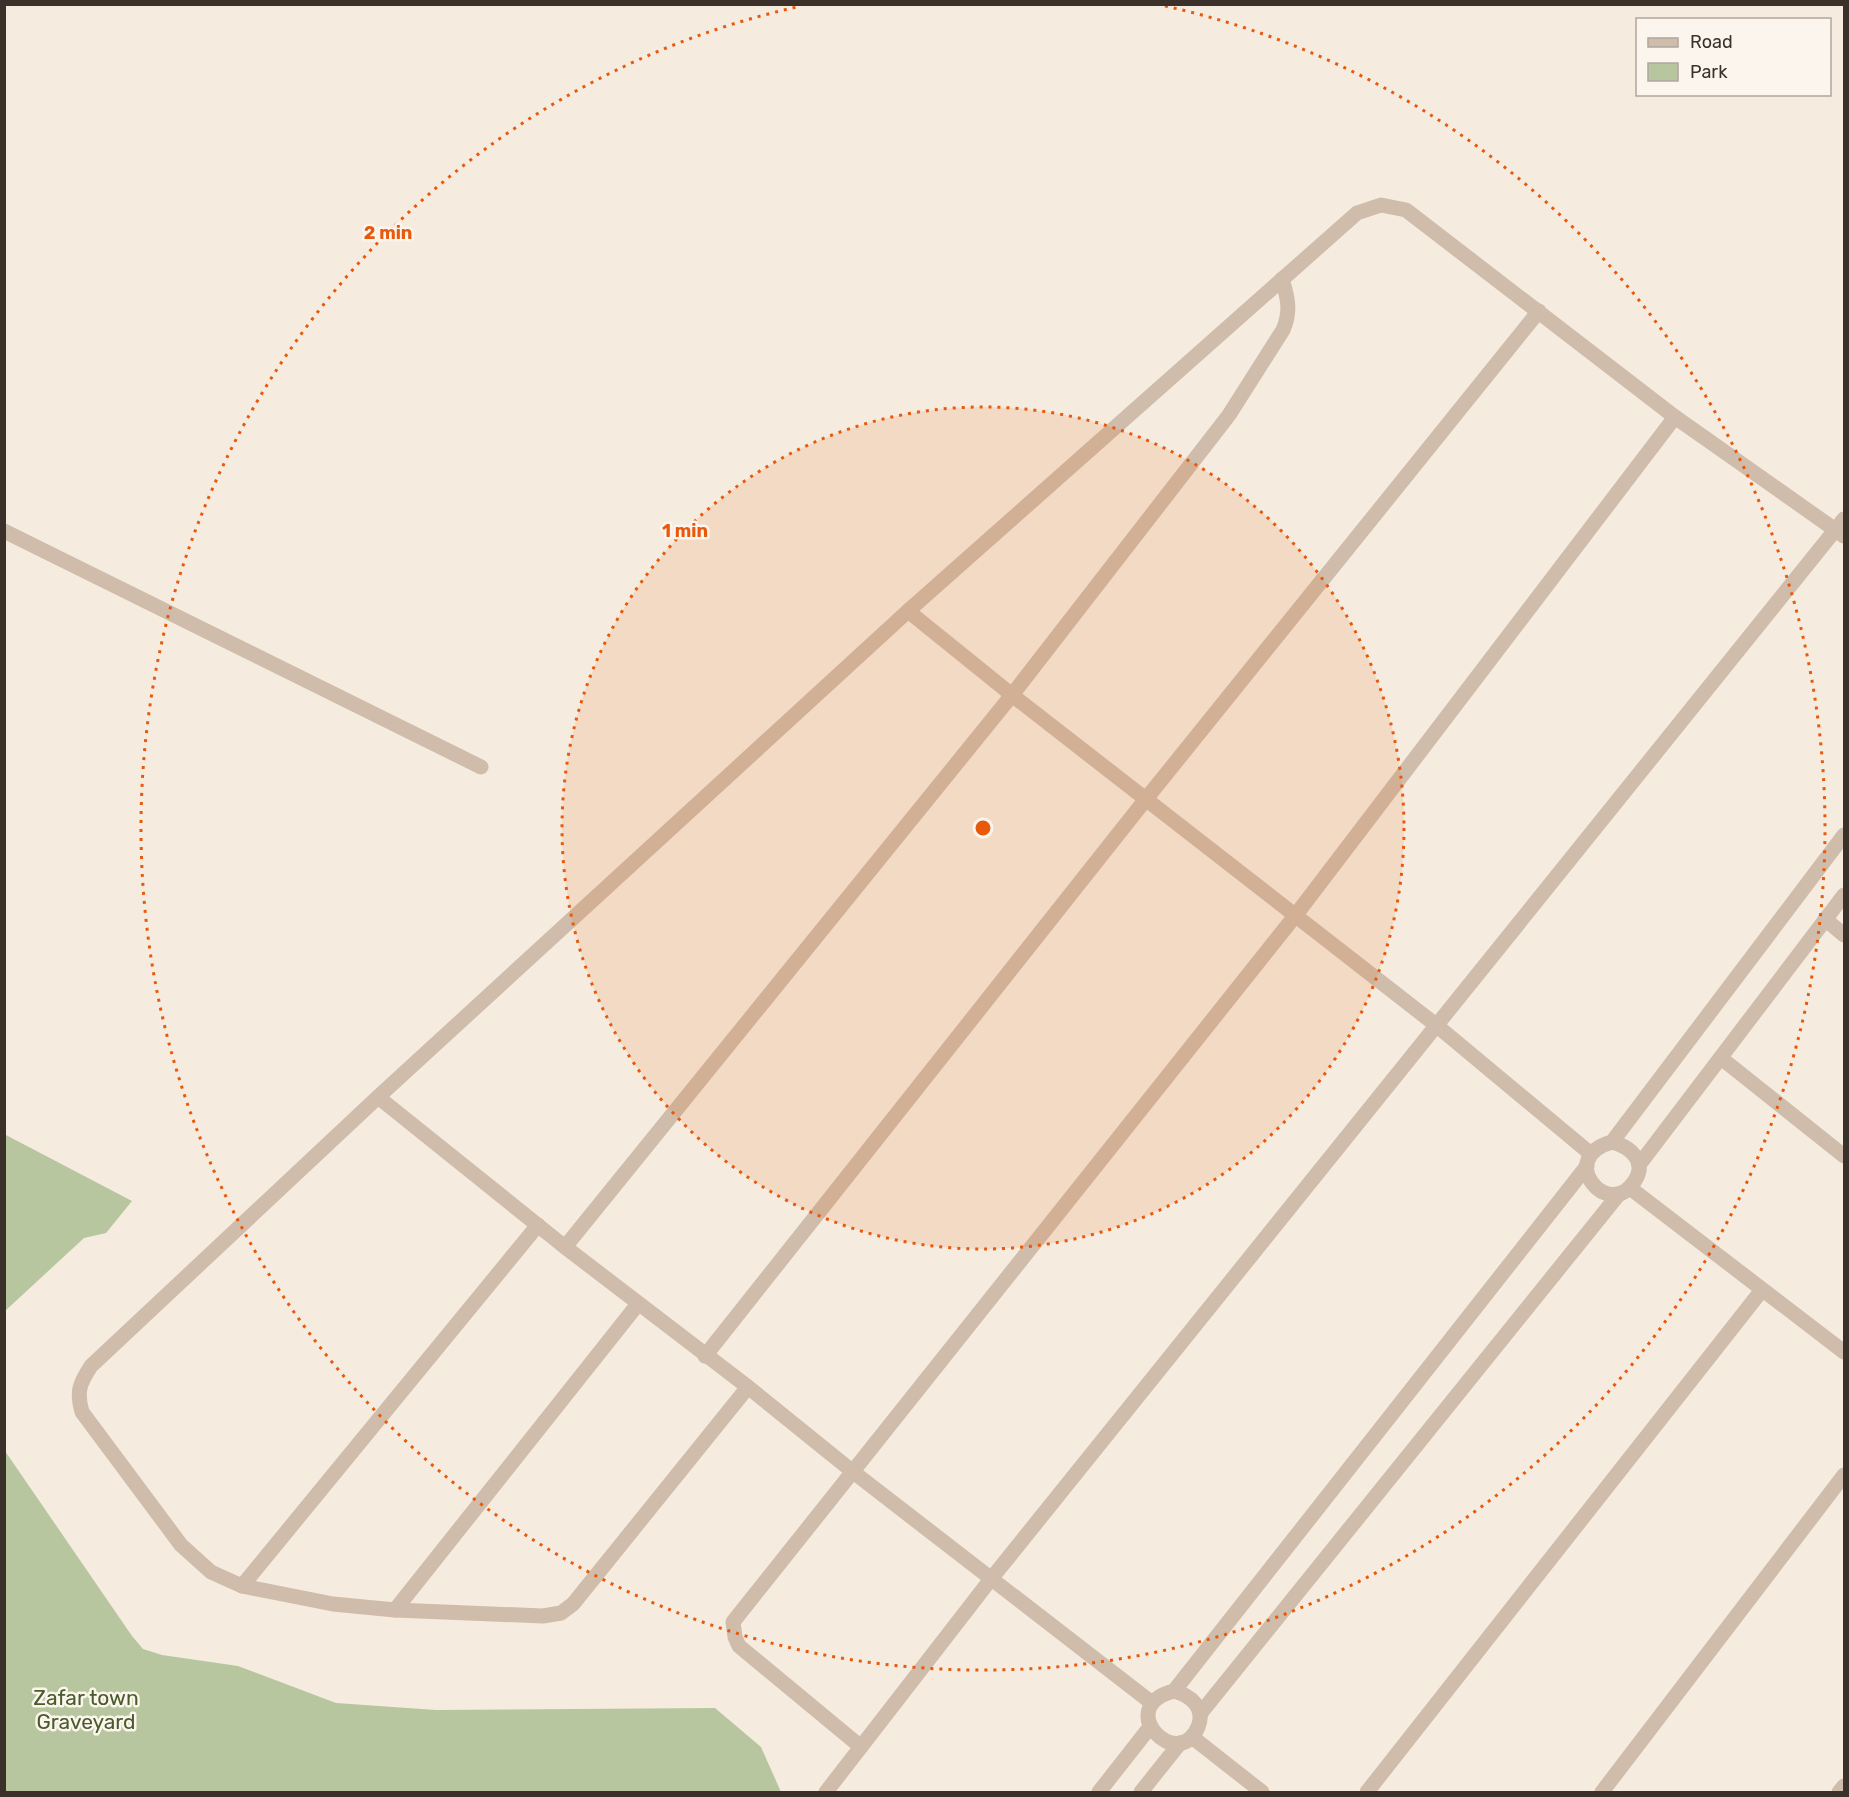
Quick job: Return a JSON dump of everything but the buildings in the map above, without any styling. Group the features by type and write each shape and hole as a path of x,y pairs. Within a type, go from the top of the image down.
{"street":[{"path":"748,1387 573,1604 561,1613 543,1616 395,1611 333,1604 242,1586 211,1572 181,1545 82,1412 78,1398 81,1382 92,1366 378,1097 908,611 1357,213 1381,205 1406,210 1675,417 1842,528 1436,1025 991,1579 826,1792"},
{"path":"565,1247 1012,695 1235,406 1289,317 1289,302 1282,279"},
{"path":"705,1356 1146,799 1539,312"},
{"path":"861,1747 739,1646 732,1622 1295,916 1675,417"},
{"path":"4,531 481,767"},
{"path":"908,611 1012,695 1436,1025 1589,1160"},
{"path":"1612,1142 1845,835"},
{"path":"1200,1714 1637,1177 1639,1165 1845,895"},
{"path":"1825,919 1845,935"},
{"path":"1721,1058 1845,1156"},
{"path":"378,1097 538,1226 1152,1703"},
{"path":"1174,1691 1600,1146 1612,1142 1625,1145 1634,1153 1639,1165"},
{"path":"1589,1160 1588,1178 1596,1188 1607,1194 1625,1191 1845,1352"},
{"path":"242,1586 538,1226"},
{"path":"1367,1792 1762,1290"},
{"path":"395,1611 639,1304"},
{"path":"1602,1792 1845,1475"},
{"path":"1141,1792 1186,1740 1199,1726 1200,1714 1196,1702 1186,1694 1174,1691 1161,1694 1152,1703 1148,1714 1150,1727 1157,1737 1168,1743 1186,1740 1262,1792"},
{"path":"1099,1792 1150,1727"},
{"path":"1839,1792 1845,1786"}],"green space":[{"path":"4,1134 132,1201 106,1233 84,1238 5,1311"},
{"name":"Zafar town Graveyard","path":"5,1451 143,1649 162,1655 238,1666 336,1703 436,1710 715,1708 761,1747 781,1792 5,1792"}]}
